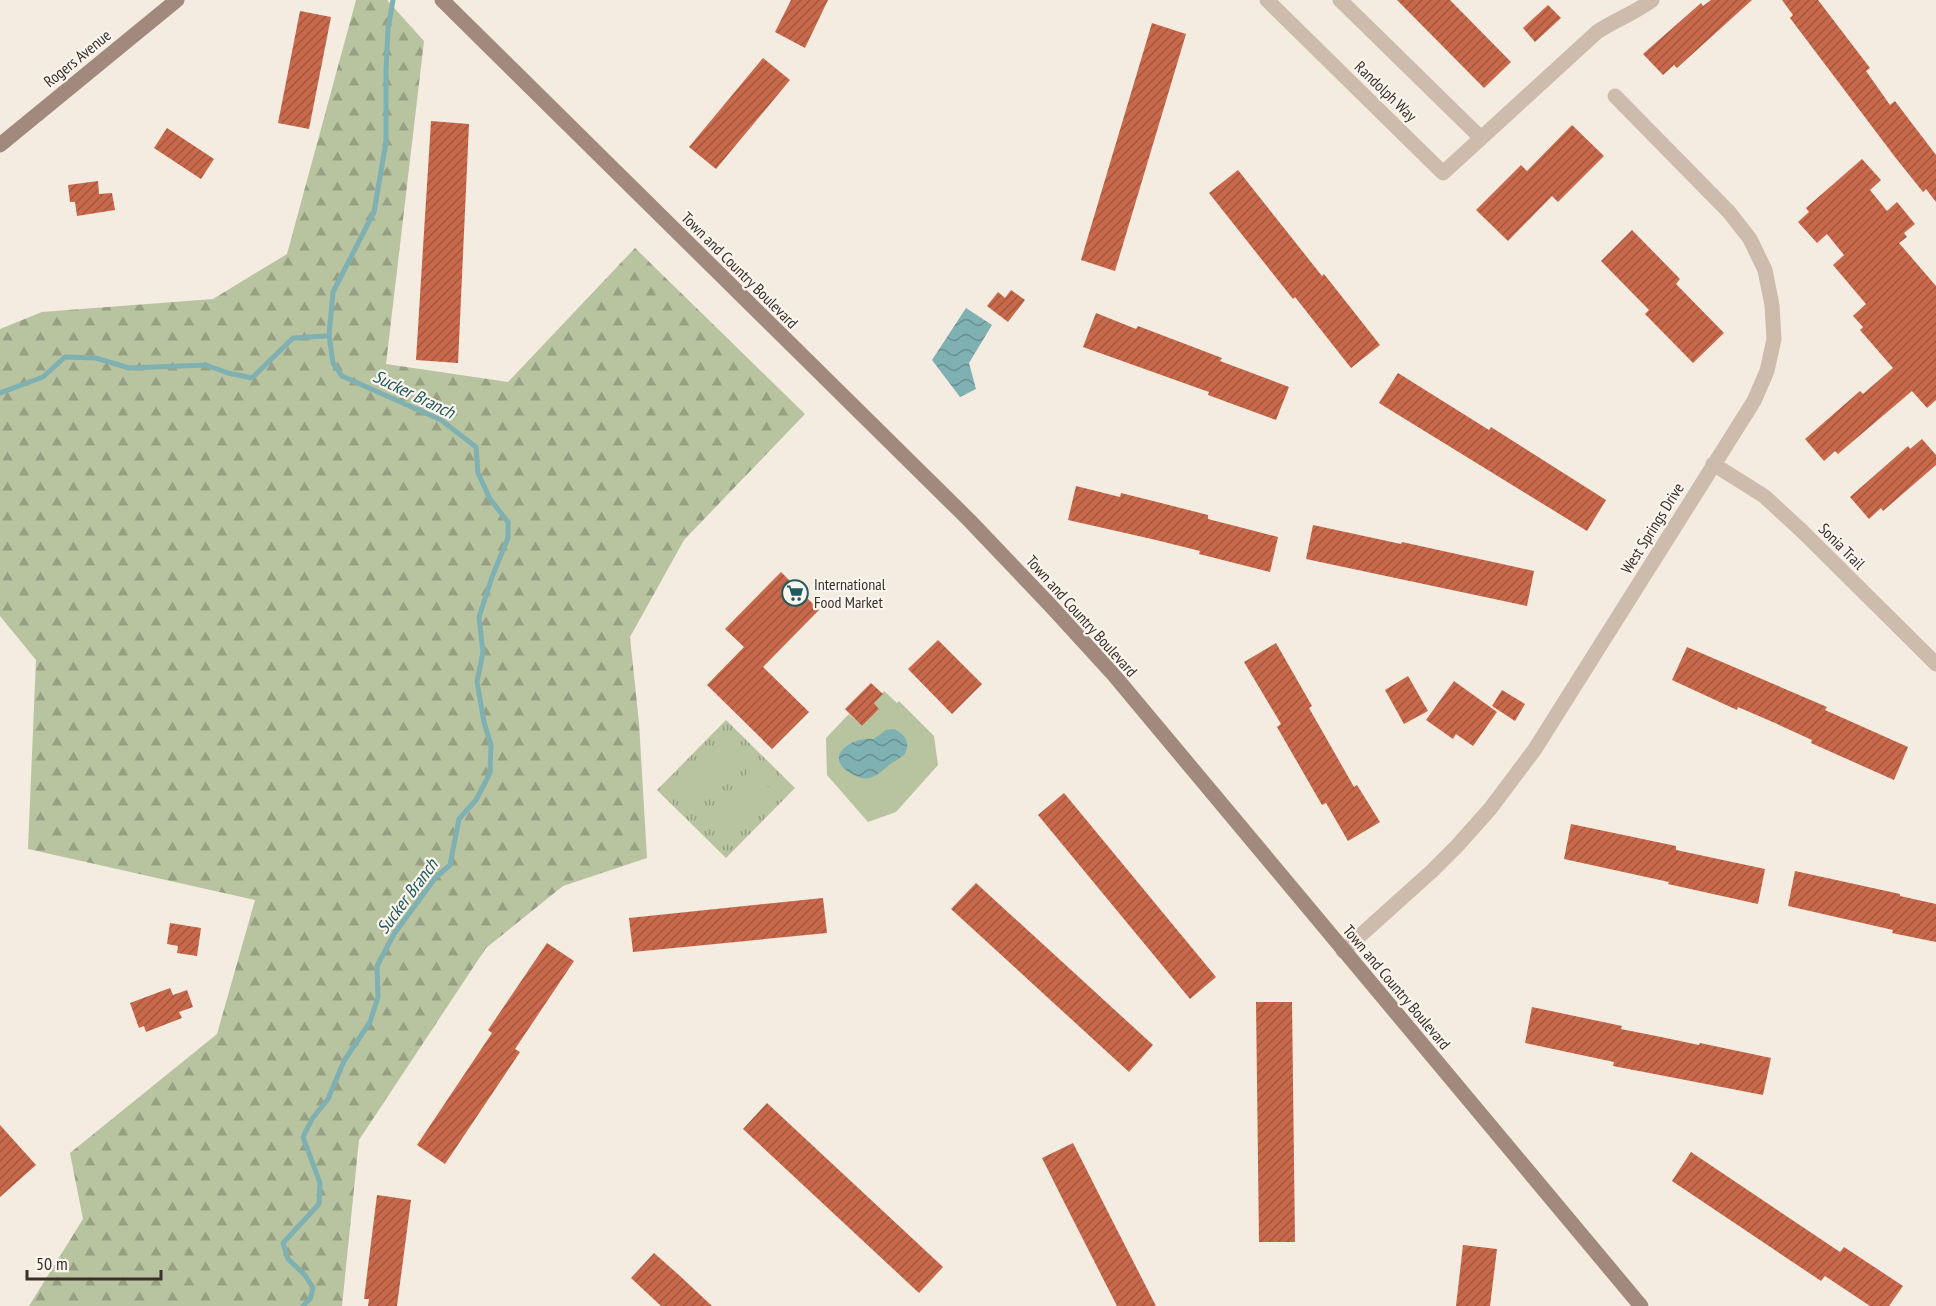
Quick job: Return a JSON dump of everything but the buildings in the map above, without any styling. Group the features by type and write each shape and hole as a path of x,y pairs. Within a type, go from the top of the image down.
{"street":[{"name":"Rogers Avenue","path":"0,145 177,0"},
{"name":"Town and Country Boulevard","path":"442,0 960,512 1050,605 1113,674 1342,951 1641,1306"},
{"name":"Randolph Way","path":"1267,0 1443,172 1597,32 1652,0"},
{"name":"Randolph Way","path":"1340,0 1481,138"},
{"name":"West Springs Drive","path":"1342,951 1457,846 1490,809 1529,758 1754,401 1767,371 1774,339 1772,305 1765,270 1750,239 1729,212 1615,96"},
{"name":"Sonia Trail","path":"1713,464 1764,496 1936,664"}],"green space":[{"path":"356,0 387,0 424,41 386,364 508,382 635,248 805,414 684,540 630,637 639,723 647,858 563,886 486,948 359,1140 342,1306 29,1306 83,1219 70,1153 217,1034 255,900 28,849 36,660 0,616 0,329 42,312 213,299 287,254"},
{"path":"884,691 897,703 899,701 934,736 938,765 896,812 868,822 827,775 826,738 849,714 862,726 879,709 874,703"},
{"path":"726,720 795,788 726,858 657,790"},
{"path":"722,741 743,761 699,806 678,786"},
{"path":"751,770 771,790 727,834 707,814"}],"water":[{"path":"966,308 992,325 969,363 976,389 960,397 932,360"},
{"path":"894,729 906,739 906,751 903,756 878,774 869,778 859,777 843,767 839,761 843,749 849,744 874,739 886,730"}],"waterway":[{"name":"Sucker Branch","path":"303,1306 310,1299 313,1288 305,1275 288,1259 283,1243 319,1204 320,1183 303,1137 312,1119 328,1099 344,1061 370,1022 378,997 377,966 394,934 436,877 450,865 459,819 476,800 490,773 491,745 484,722 477,682 483,652 479,617 508,538 508,522 490,499 478,473 476,447 441,420 342,376 333,363 329,335 333,292 374,212 386,142 388,29 393,0"},
{"path":"0,393 43,377 65,357 96,358 129,368 206,365 252,378 293,338 325,336"}],"place":[{"name":"International Food Market","path":"795,593"}]}
